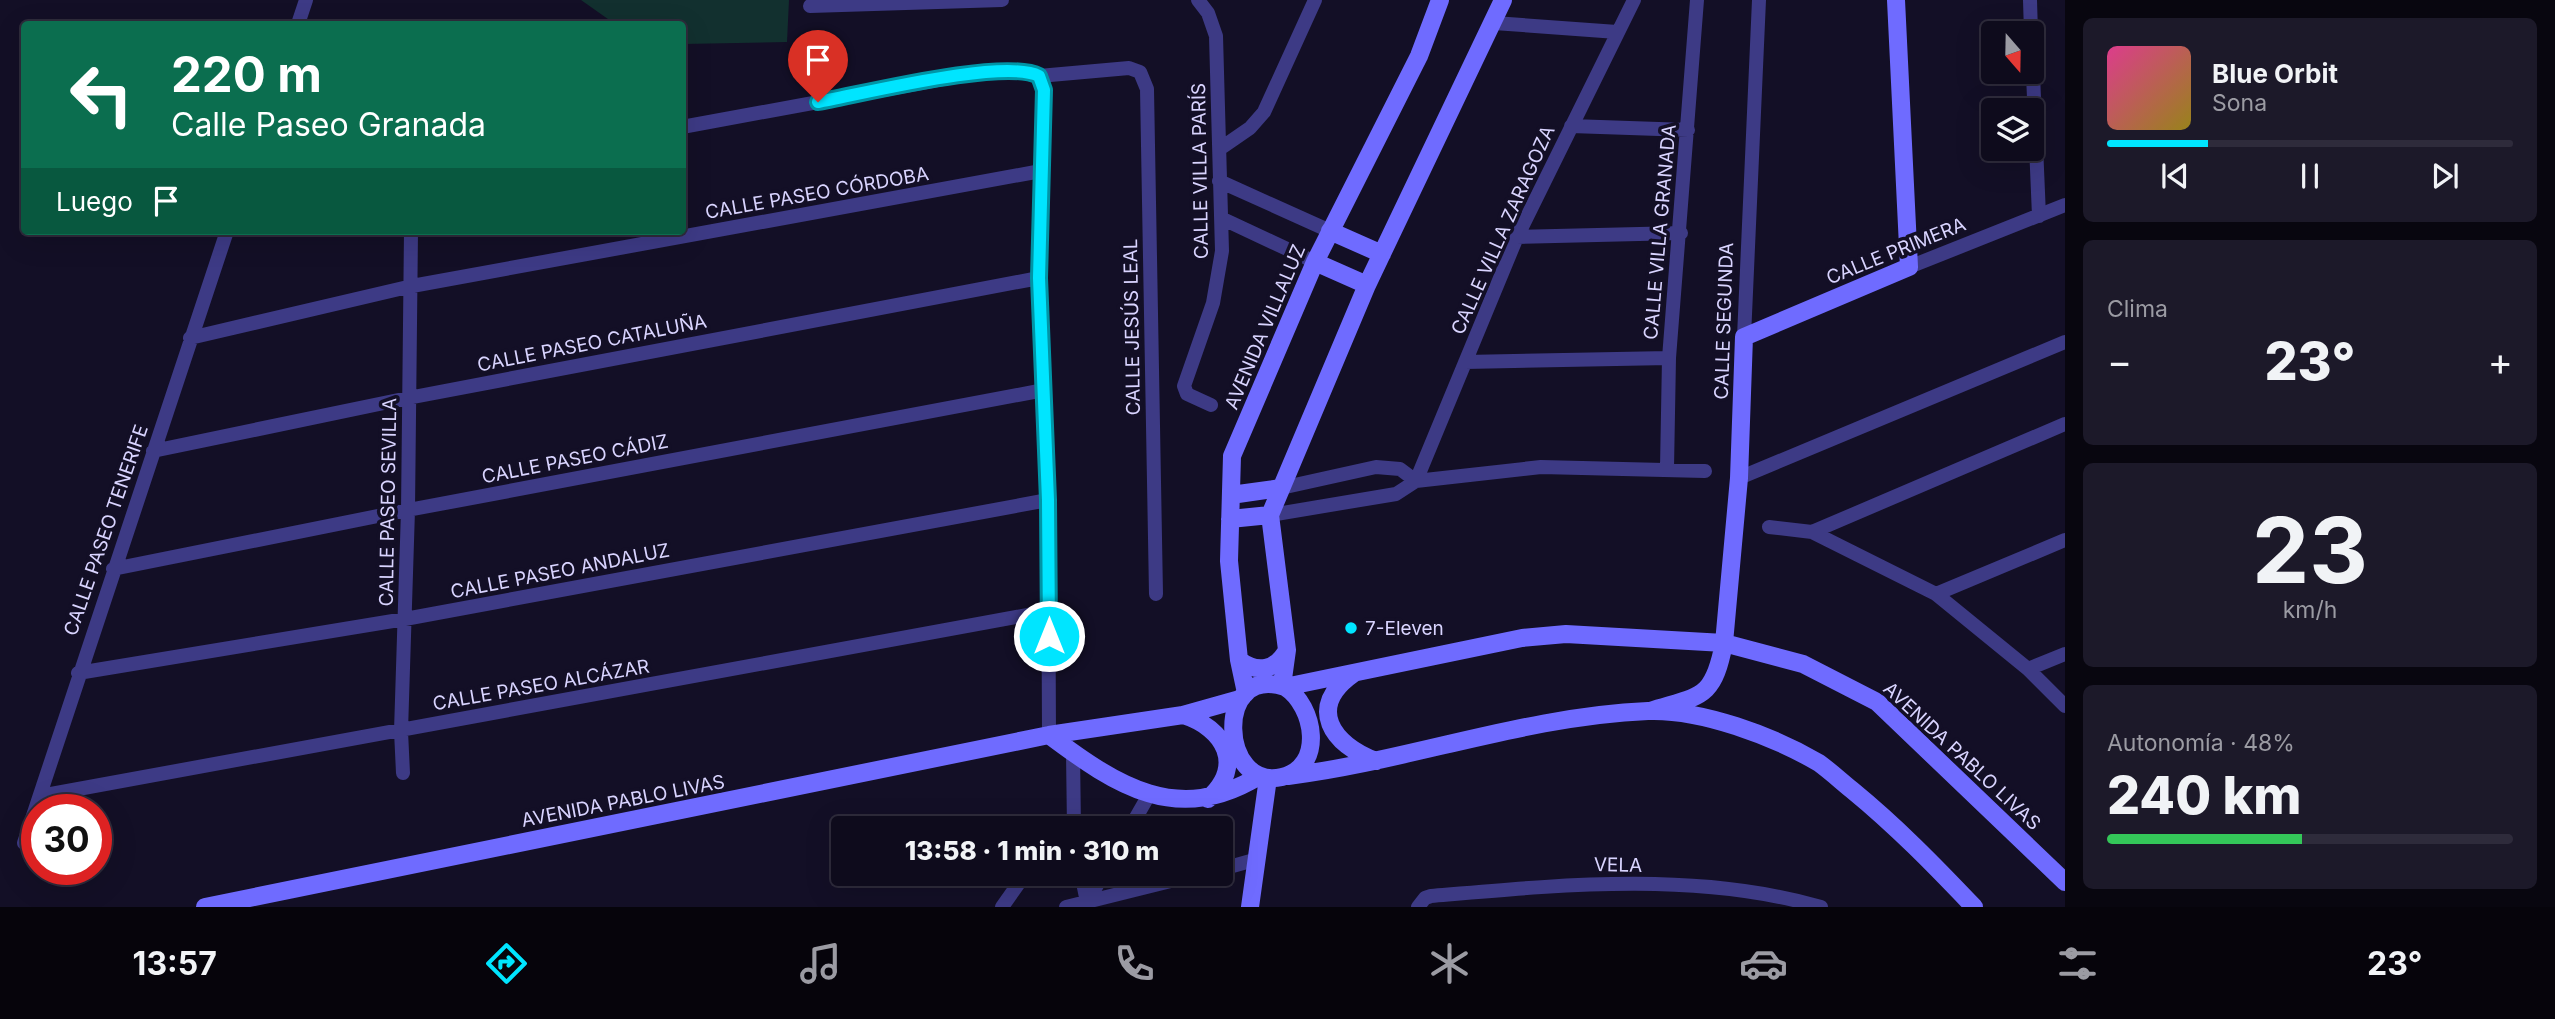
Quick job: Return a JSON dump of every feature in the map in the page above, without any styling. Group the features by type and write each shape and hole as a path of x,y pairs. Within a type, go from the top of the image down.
{"street":[{"path":"299,21 306,0"},
{"path":"810,6 1002,0"},
{"name":"CALLE VILLA PARÍS","path":"1198,0 1208,13 1216,36 1221,148 1219,181 1223,219 1219,280 1184,383 1187,394 1211,405"},
{"path":"1221,148 1250,128 1264,112 1315,0"},
{"name":"AVENIDA VILLALUZ","path":"1243,696 1229,561 1232,456 1315,262 1419,56 1440,0"},
{"path":"1284,687 1287,650 1270,515 1367,285 1503,0"},
{"name":"CALLE VILLA ZARAGOZA","path":"1416,481 1517,237 1634,0"},
{"name":"CALLE VILLA GRANADA","path":"1667,468 1669,358 1681,233 1697,0"},
{"name":"CALLE SEGUNDA","path":"1650,711 1693,697 1712,686 1719,670 1724,643 1739,478 1759,0"},
{"path":"1896,0 1909,267"},
{"path":"2030,0 2031,21"},
{"path":"1494,23 1617,32"},
{"name":"CALLE JESÚS LEAL","path":"1039,76 1129,68 1140,72 1147,89 1156,594"},
{"path":"686,126 981,72 1029,71 1039,76 1044,90 1039,278 1048,500 1049,735 1109,775 1175,801 1208,799 1235,791 1264,777 1288,776 1376,761 1544,726 1650,711 1696,717 1758,733 1820,764 1891,822 1975,907"},
{"path":"2033,84 2039,216"},
{"path":"1571,126 1688,130"},
{"name":"CALLE PASEO CÓRDOBA","path":"190,338 412,286 1041,172"},
{"path":"1219,181 1382,254"},
{"name":"CALLE PRIMERA","path":"1744,337 2065,205"},
{"path":"1223,219 1367,285"},
{"path":"1517,237 1681,233"},
{"name":"CALLE PASEO TENERIFE","path":"41,794 78,673 226,235"},
{"name":"CALLE PASEO SEVILLA","path":"403,773 401,731 408,510 411,235"},
{"name":"CALLE PASEO CATALUÑA","path":"153,452 408,398 1039,278"},
{"path":"1739,478 2065,342"},
{"path":"1465,362 1669,358"},
{"name":"CALLE PASEO CÁDIZ","path":"113,569 408,510 1044,390"},
{"path":"1812,532 2065,424"},
{"path":"1231,495 1281,488 1376,467 1400,469 1416,481"},
{"path":"1230,519 1396,494 1416,481 1541,467 1705,471"},
{"name":"CALLE PASEO ANDALUZ","path":"78,673 405,619 1048,500"},
{"path":"1769,527 1812,532 1937,594 2028,670 2065,706"},
{"path":"1937,594 2065,540"},
{"name":"CALLE PASEO ALCÁZAR","path":"51,794 1049,611"},
{"name":"AVENIDA PABLO LIVAS","path":"1284,687 1522,638 1566,634 1724,643 1803,664 1877,702 2065,882"},
{"path":"1239,660 1248,667 1270,668 1280,662 1287,650"},
{"path":"2028,670 2065,654"},
{"path":"1356,672 1340,683 1334,693 1328,715 1336,737 1344,746 1376,761"},
{"path":"1264,777 1251,771 1239,756 1233,717 1243,696 1257,687 1284,687 1295,693 1306,711 1311,742 1305,762 1288,776"},
{"name":"AVENIDA PABLO LIVAS","path":"205,907 1049,735 1182,715 1243,696"},
{"path":"1182,715 1204,723 1223,744 1228,770 1225,780 1208,799"},
{"path":"1071,816 1073,753"},
{"path":"1250,907 1264,777"},
{"path":"1137,816 1150,793"},
{"path":"1233,866 1254,860"},
{"name":"VELA","path":"1418,907 1425,898 1431,896 1576,883 1666,885 1755,893 1821,907"},
{"path":"1002,907 1017,886"},
{"path":"1083,886 1086,904"},
{"path":"1086,904 1096,886"},
{"path":"1066,907 1154,886"}],"green space":[{"path":"581,0 789,0 787,42 686,44 686,21 611,21"}],"place":[{"name":"7-Eleven","path":"1351,628"}],"route":[{"path":"818,102 981,72 1029,71 1039,76 1044,90 1039,278 1048,500 1049,636"}]}
